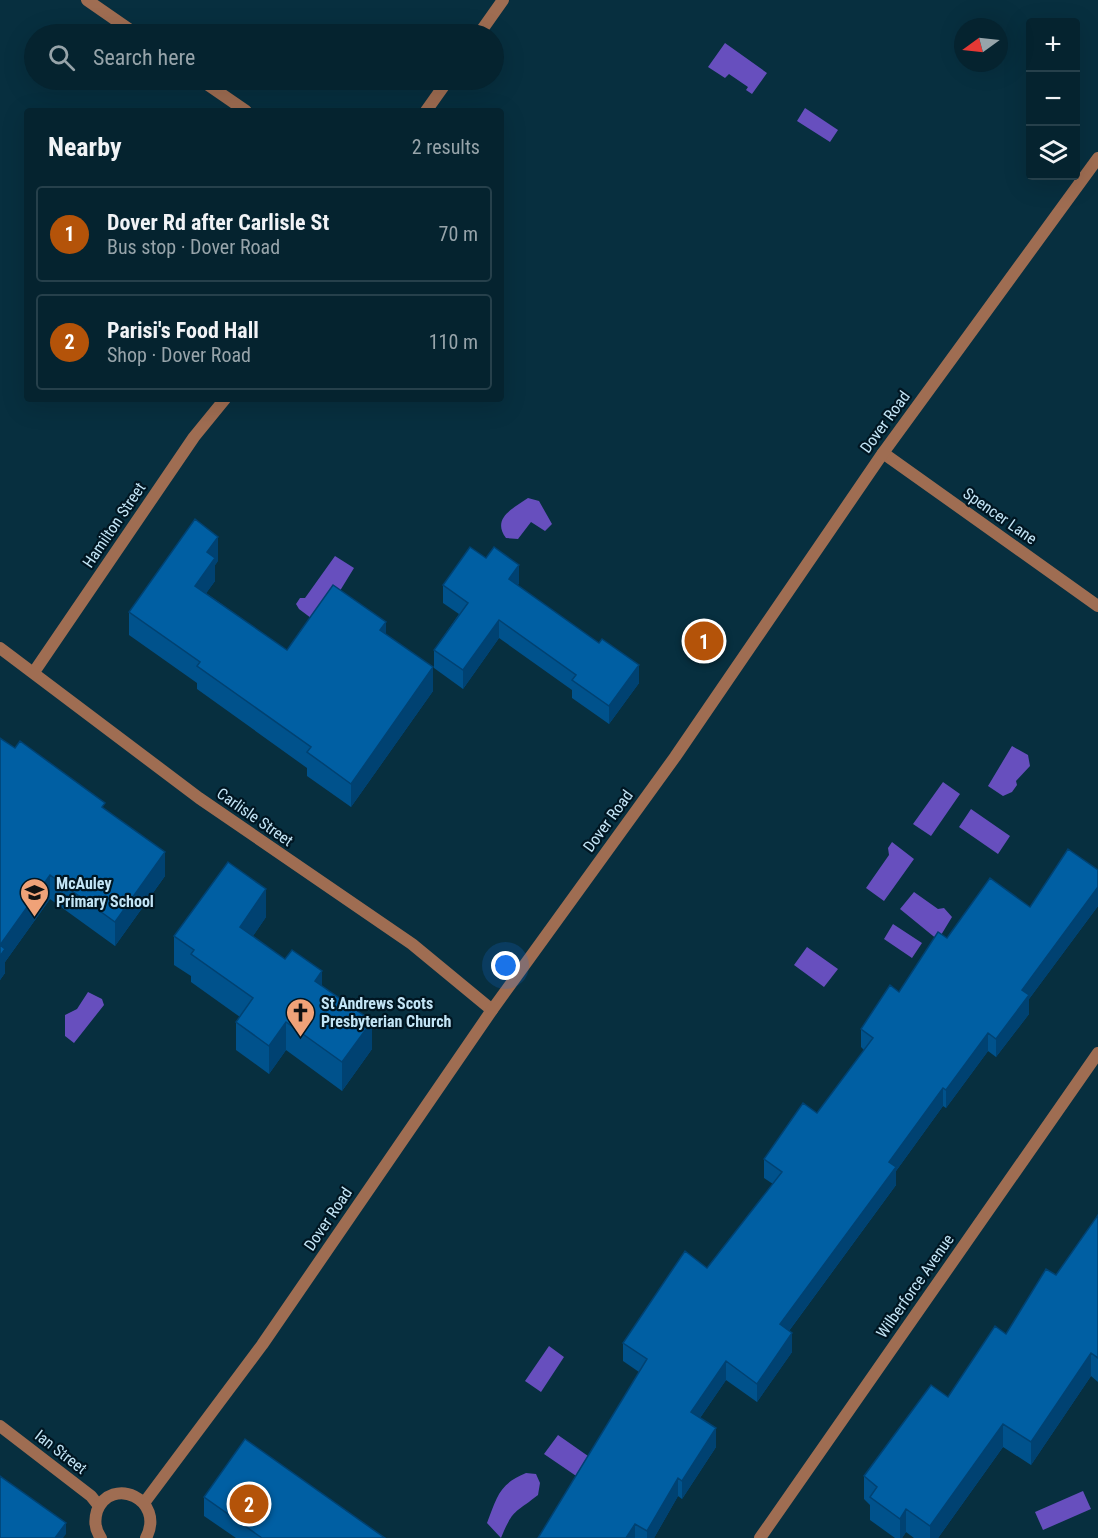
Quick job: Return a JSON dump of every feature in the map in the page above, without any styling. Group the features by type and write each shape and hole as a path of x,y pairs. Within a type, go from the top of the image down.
{"street":[{"path":"87,0 122,24"},
{"path":"486,24 503,0"},
{"path":"216,90 242,108"},
{"path":"428,108 441,90"},
{"name":"Dover Road","path":"144,1503 262,1345 492,1010 675,758 883,453 1098,158"},
{"name":"Hamilton Street","path":"33,672 194,437 223,402"},
{"name":"Spencer Lane","path":"883,453 1098,606"},
{"name":"Carlisle Street","path":"0,648 199,798 412,944 492,1010"},
{"name":"Wilberforce Avenue","path":"760,1538 1098,1053"},
{"name":"Ian Street","path":"0,1426 91,1496 99,1506"},
{"path":"101,1538 95,1525 99,1506 105,1500 121,1493 137,1497 148,1509 151,1523 146,1538"}],"shaded area":[{"path":"725,43 767,73 752,94 746,90 748,87 729,74 725,78 708,67"},
{"path":"805,108 838,130 830,142 797,121"},
{"path":"528,498 539,501 552,524 545,531 531,522 518,539 506,538 501,525 503,519 506,514"},
{"path":"335,556 354,568 338,594 315,621 296,604 300,598 305,598"},
{"path":"1012,746 1028,755 1030,766 1016,781 1017,785 1012,792 1003,796 988,786"},
{"path":"943,782 960,794 931,836 913,824"},
{"path":"971,809 1010,836 998,854 959,827"},
{"path":"892,842 914,859 884,901 866,888 889,855 888,848"},
{"path":"914,892 938,909 944,908 952,917 938,940 900,909"},
{"path":"893,924 922,943 912,958 884,939"},
{"path":"807,947 838,969 824,987 794,965"},
{"path":"88,992 102,999 104,1005 74,1043 65,1036 65,1015 77,1009"},
{"path":"549,1346 564,1357 541,1392 525,1381"},
{"path":"558,1435 598,1463 585,1482 544,1454"},
{"path":"526,1473 536,1474 540,1483 538,1495 515,1513 501,1538 487,1523 500,1492 510,1482"},
{"path":"1083,1491 1091,1509 1043,1530 1035,1512"}],"building":[{"path":"195,519 218,537 207,552 215,558 195,586 287,650 333,585 386,622 380,630 433,667 351,784 307,752 311,747 197,666 200,662 129,612"},
{"path":"470,547 486,558 494,547 519,565 509,579 599,643 602,639 639,665 609,706 572,680 576,675 499,620 463,670 434,650 468,603 443,585"},
{"name":"McAuley Primary School","path":"0,738 15,748 20,741 105,803 102,807 165,852 115,922 50,875 0,945"},
{"path":"1068,849 1098,870 1098,887 1022,990 1029,995 996,1039 988,1033 946,1090 943,1088 889,1162 896,1167 780,1324 792,1333 757,1384 726,1361 691,1412 716,1428 682,1481 678,1478 647,1531 635,1524 626,1538 538,1538 647,1359 623,1343 685,1251 707,1268 782,1172 764,1159 803,1103 817,1113 873,1038 861,1029 890,985 899,992 938,932 947,938 990,878 1030,907"},
{"path":"228,862 266,889 240,927 285,959 292,950 322,971 315,981 372,1021 342,1062 286,1022 269,1046 236,1022 253,998 191,954 194,950 174,936"},
{"path":"0,945 5,949 0,956"},
{"path":"1098,1215 1098,1358 1091,1353 1031,1442 1003,1424 930,1526 906,1509 900,1519 870,1497 877,1487 864,1476 931,1385 948,1397 995,1326 1006,1334 1046,1269 1056,1275"},
{"path":"245,1439 385,1538 262,1538 204,1497"},
{"path":"0,1476 66,1523 55,1538 0,1538"}],"place":[{"name":"Dover Rd after Carlisle St","path":"704,641"},
{"name":"McAuley Primary School","path":"35,918"},
{"name":"St Andrews Scots Presbyterian Church","path":"300,1038"},
{"name":"Parisi's Food Hall","path":"249,1504"}]}
